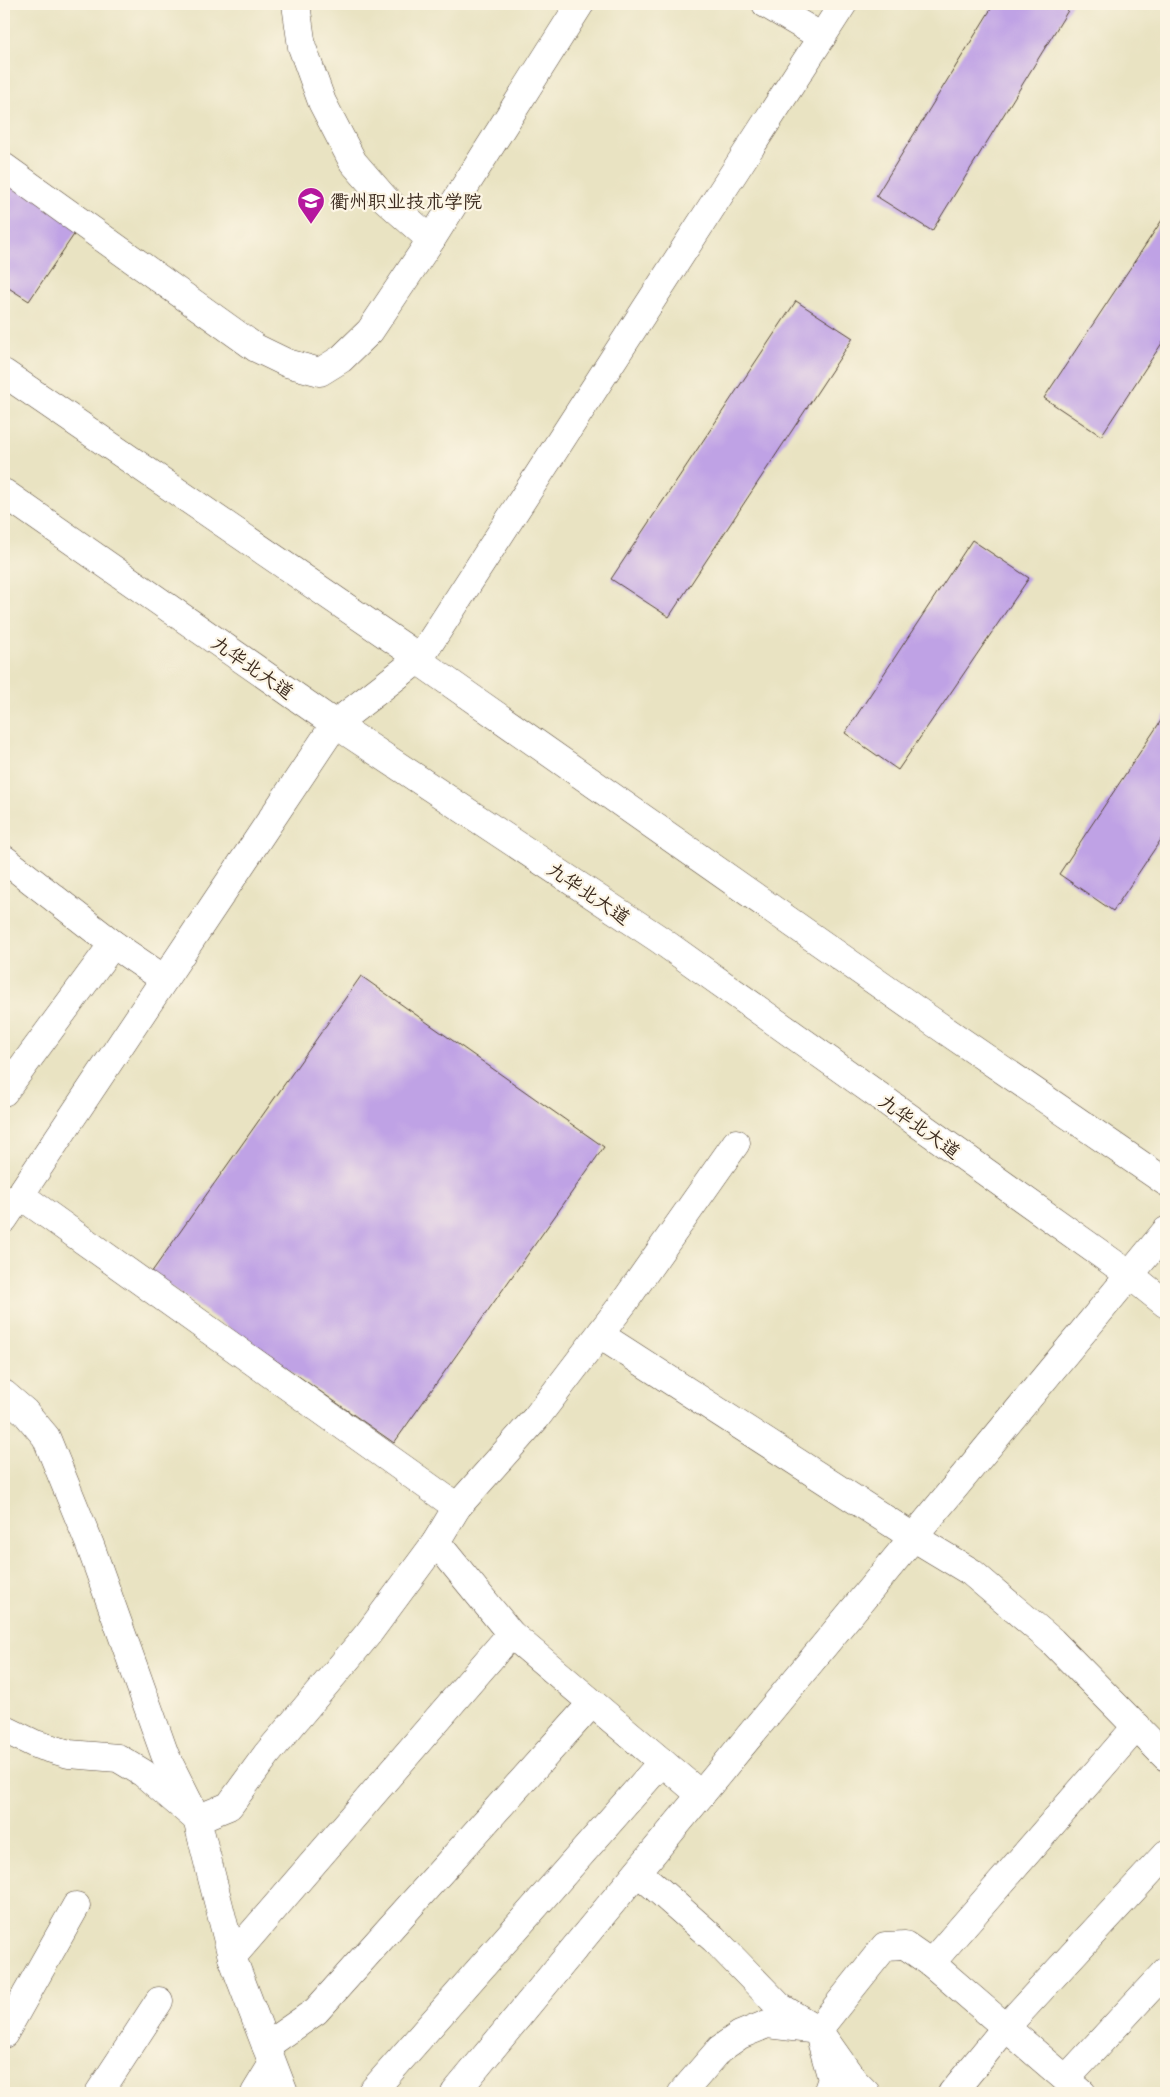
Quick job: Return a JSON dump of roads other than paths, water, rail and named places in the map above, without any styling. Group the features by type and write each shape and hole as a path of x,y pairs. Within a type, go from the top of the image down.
{"street":[{"path":"296,4 302,47 322,102 353,162 385,199 431,240"},
{"path":"4,167 256,348 287,363 320,372 341,358 370,331 431,240 580,4"},
{"path":"766,4 822,37"},
{"path":"4,1219 335,724 420,658 843,4"},
{"path":"4,373 420,658 434,672 1166,1182"},
{"name":"九华北大道","path":"4,493 335,724 659,939 1130,1275 1166,1304"},
{"path":"4,859 113,944 164,979"},
{"path":"4,1092 113,944"},
{"path":"197,1819 229,1806 267,1754 368,1634 436,1542 457,1507 536,1418 600,1335 736,1143"},
{"path":"20,1195 457,1507"},
{"path":"455,2093 1166,1231"},
{"path":"600,1335 913,1537 971,1572 1052,1641 1166,1757"},
{"path":"4,1394 25,1412 46,1438 90,1546 164,1755 197,1819 232,1957 284,2093"},
{"path":"436,1542 511,1634 701,1795"},
{"path":"232,1957 511,1634"},
{"path":"255,2093 269,2056 316,2011 592,1703"},
{"path":"931,1963 1137,1726"},
{"path":"4,1729 35,1744 69,1754 118,1758 144,1773 197,1819"},
{"path":"371,2093 662,1762"},
{"path":"952,2093 1006,2027 1166,1854"},
{"path":"638,1872 714,1940 780,2007 818,2030 854,2082 866,2093"},
{"path":"4,2034 76,1906"},
{"path":"818,2030 885,1946 905,1945 931,1963 1074,2086 1166,1971"},
{"path":"100,2093 159,2001"},
{"path":"682,2093 720,2049 740,2035 767,2024 818,2030"},
{"path":"818,2030 832,2079 827,2093"}],"place":[{"name":"衢州职业技术学院","path":"311,225"}]}
